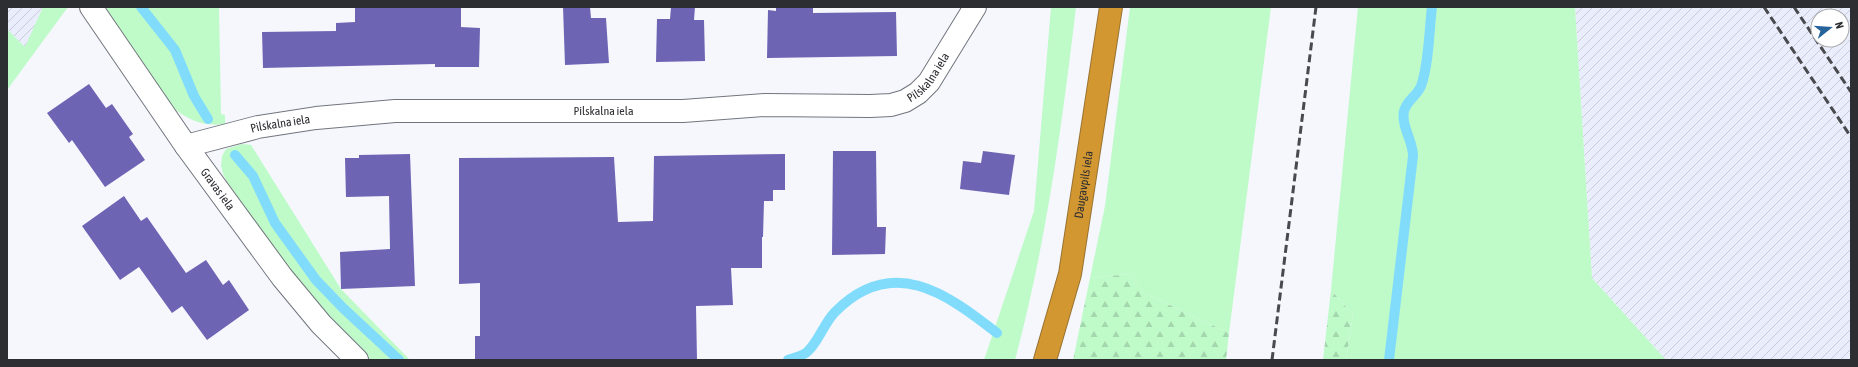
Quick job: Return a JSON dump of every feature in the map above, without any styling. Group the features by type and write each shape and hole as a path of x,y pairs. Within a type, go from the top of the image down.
{"highway":[{"name":"Daugavpils iela","path":"1045,360 1070,274 1111,7"}],"street":[{"name":"Gravas iela","path":"91,7 186,146 282,277 322,324 357,360"},
{"name":"Pilskalna iela","path":"186,146 258,127 316,118 395,111 683,111 765,105 891,105 911,97 930,82 975,7"}],"shaded area":[{"path":"7,7 43,7 25,48 7,29"},
{"path":"1575,7 1851,7 1851,360 1666,360 1592,278"}],"green space":[{"path":"43,7 68,7 7,90 7,29 25,47"},
{"path":"101,7 219,7 221,114 225,115 225,124 217,125 203,123 190,119 171,106"},
{"path":"1051,7 1076,7 1059,140 1036,273 1015,360 984,360 1034,211"},
{"path":"1130,7 1271,7 1229,333 1142,292 1130,274 1090,278 1105,206"},
{"path":"1358,7 1575,7 1592,278 1666,360 1346,360 1353,315 1331,290"},
{"path":"242,144 251,145 341,289 410,360 369,360 309,294 283,262 227,182 223,174 221,166 222,156 226,149"},
{"path":"1130,274 1142,292 1229,333 1226,360 1073,360 1090,278"},
{"path":"1331,290 1353,315 1346,360 1323,360"}],"building":[{"path":"355,7 461,8 461,27 480,28 479,67 435,67 435,64 263,68 262,32 336,31 336,23 355,22"},
{"path":"563,7 590,7 591,18 606,18 609,63 565,65"},
{"path":"671,7 695,7 694,20 704,20 705,61 656,62 657,19 670,19"},
{"path":"776,7 813,7 813,13 896,12 897,56 767,58 768,10 776,11"},
{"path":"89,84 106,108 112,104 133,134 129,137 145,160 105,187 72,140 69,143 47,113"},
{"path":"833,151 876,151 877,227 886,227 885,254 832,255"},
{"path":"983,151 1015,155 1009,195 960,189 963,161 981,163"},
{"path":"410,154 415,286 341,289 340,252 390,249 389,196 346,197 345,158 359,158 359,155"},
{"path":"785,154 785,190 773,190 773,201 764,201 762,268 731,268 733,305 696,306 697,360 475,360 475,336 480,336 480,283 459,284 459,158 614,157 618,222 653,221 654,156"},
{"path":"124,196 141,221 147,217 186,273 206,260 223,285 229,280 249,310 207,340 182,306 172,313 139,267 120,280 82,226"}],"waterway":[{"path":"141,7 175,50 194,96 208,119"},
{"path":"1389,360 1413,156 1411,144 1404,123 1404,111 1407,104 1421,86 1424,77 1432,7"},
{"path":"235,155 253,176 275,223 316,280 343,308 399,360"},
{"path":"788,360 803,355 811,348 835,312 856,295 877,285 898,283 918,286 938,293 978,318 997,333"}],"railway":[{"path":"1272,360 1316,7"},
{"path":"1764,7 1851,137"},
{"path":"1794,7 1851,92"}]}
